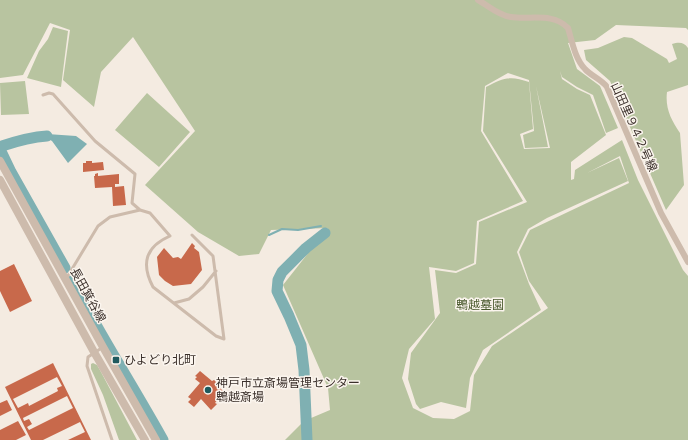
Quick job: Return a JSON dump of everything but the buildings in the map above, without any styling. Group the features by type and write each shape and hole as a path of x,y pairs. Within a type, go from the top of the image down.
{"street":[{"name":"山田里９４２号線","path":"478,0 500,14 511,17 554,19 568,28 577,55 585,70 598,78 607,87 661,213 688,262"},
{"name":"長田箕谷線","path":"0,161 102,346 156,440"},
{"name":"長田箕谷線","path":"0,180 94,352 145,440"}],"lane":[{"path":"44,95 49,93 53,94 95,141 135,174 132,203 140,210 150,213 170,236 154,246 146,264 148,278 153,287 216,336 224,339 213,256 192,235"},
{"path":"66,280 98,226 110,217 140,210"},
{"path":"174,303 189,299 203,287 216,271"},
{"path":"102,346 88,357 87,366 112,440"}],"green space":[{"name":"鵯越墓園","path":"0,0 688,0 688,30 686,28 616,25 595,40 568,43 577,69 600,86 618,128 606,133 593,95 562,77 560,71 562,79 577,89 590,95 606,135 571,162 571,180 574,179 575,170 622,140 638,180 683,270 688,276 688,440 285,440 304,421 330,410 328,388 283,285 328,228 271,230 259,254 239,256 198,232 145,185 195,131 133,37 101,72 94,107 63,80 70,30 50,23 23,75 0,78","holes":["508,73 529,80 534,131 523,135 525,148 548,147 536,86 550,148 524,149 520,134 533,129 529,82 507,78 486,87 483,131 527,202 479,222 476,264 456,273 435,270 440,313 411,353 408,379 416,404 420,409 441,402 466,408 470,378 483,350 541,310 529,284 517,252 528,229 547,218 628,181 619,158 587,173 620,156 629,183 530,230 519,252 529,281 548,308 492,346 474,375 470,411 454,419 433,418 413,408 402,378 409,349 435,319 429,267 456,271 474,263 477,221 523,201 481,131 485,86"]},
{"path":"53,27 68,31 61,87 27,78 39,51 48,39"},
{"path":"624,37 632,38 667,59 669,63 677,59 672,44 681,43 688,48 688,85 667,92 669,114 680,133 684,185 666,210 610,81 586,60 584,50 598,48"},
{"path":"25,81 29,114 1,115 0,83"},
{"path":"147,93 190,132 159,167 115,130"},
{"path":"93,363 97,365 101,372 137,440 119,440 103,395 91,369 91,364"}],"water":[{"path":"47,134 76,136 87,144 68,163 52,141 47,138"}],"waterway":[{"path":"47,136 19,141 2,146 0,149 11,172 65,268"},
{"path":"269,235 282,229 298,230 321,226"},
{"path":"307,440 304,370 301,345 277,291 278,280 282,272 306,248 325,233"},
{"path":"72,281 163,440"}],"place":[{"name":"ひよどり北町","path":"116,360"},
{"name":"神戸市立斎場管理センター 鵯越斎場","path":"208,390"}]}
